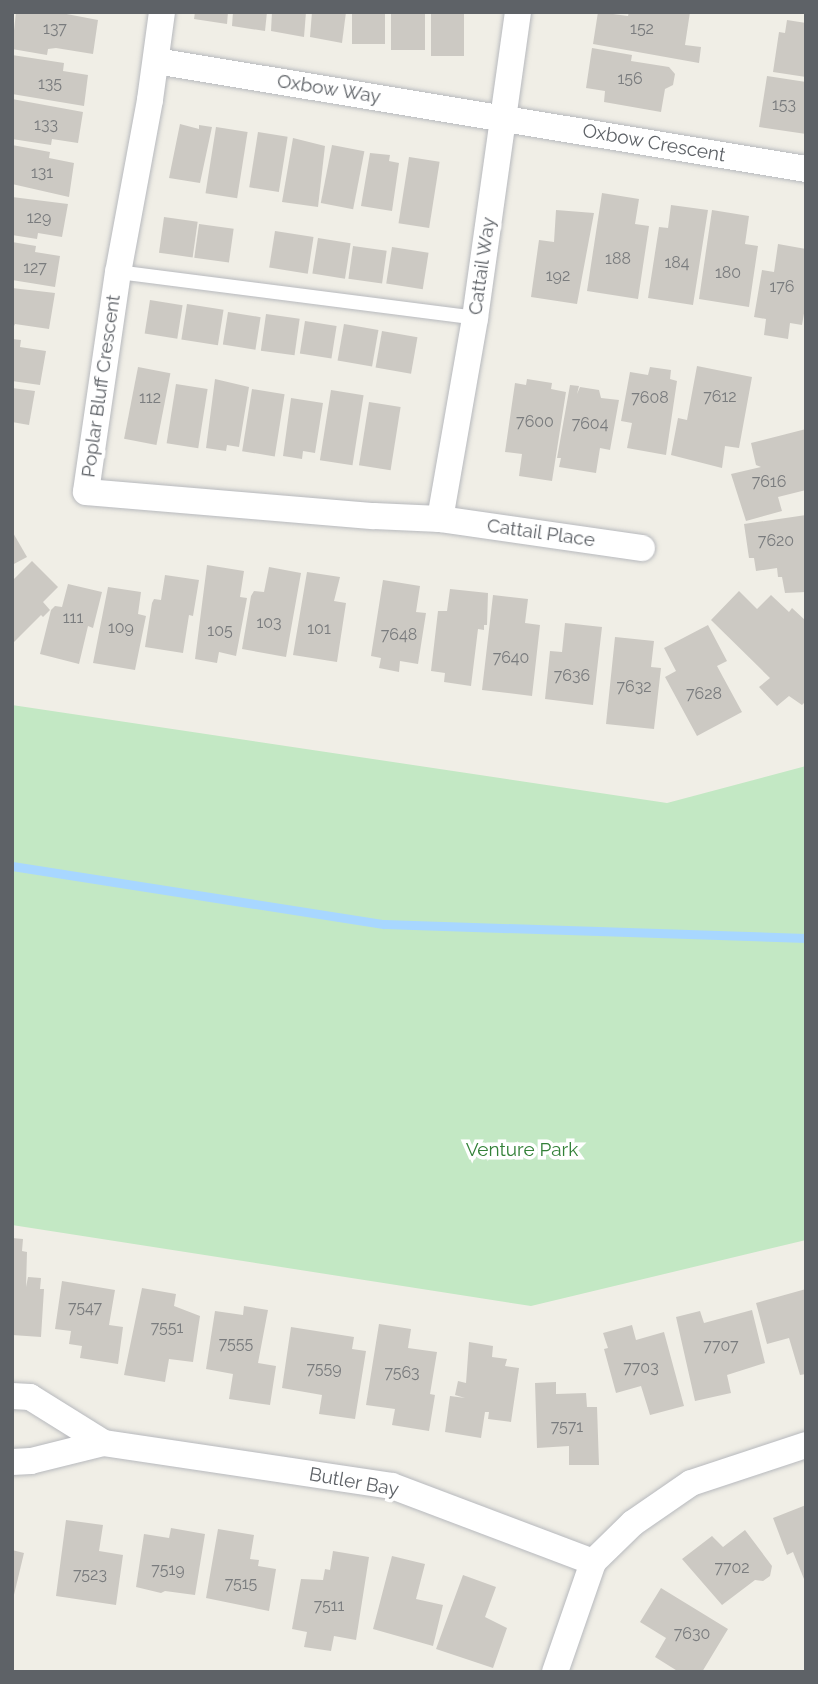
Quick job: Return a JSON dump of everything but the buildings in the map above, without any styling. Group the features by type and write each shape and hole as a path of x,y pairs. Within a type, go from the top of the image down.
{"street":[{"name":"Poplar Bluff Crescent","path":"162,12 156,61 118,272 86,492 440,519"},
{"name":"Cattail Way","path":"440,519 475,318 518,12"},
{"name":"Oxbow Way","path":"156,61 503,117"},
{"name":"Oxbow Crescent","path":"503,117 806,169"},
{"name":"Cattail Place","path":"440,519 642,548"},
{"name":"Butler Bay","path":"12,1396 30,1397 104,1443"},
{"name":"Butler Bay","path":"12,1462 31,1461 104,1443 392,1486 593,1562"},
{"path":"555,1672 593,1562 633,1523 691,1483 806,1445"}],"lane":[{"path":"118,272 475,318"}],"green space":[{"name":"Venture Park","path":"12,705 667,803 806,766 806,1240 531,1306 12,1225"}],"waterway":[{"path":"12,866 384,924 806,938"}]}
